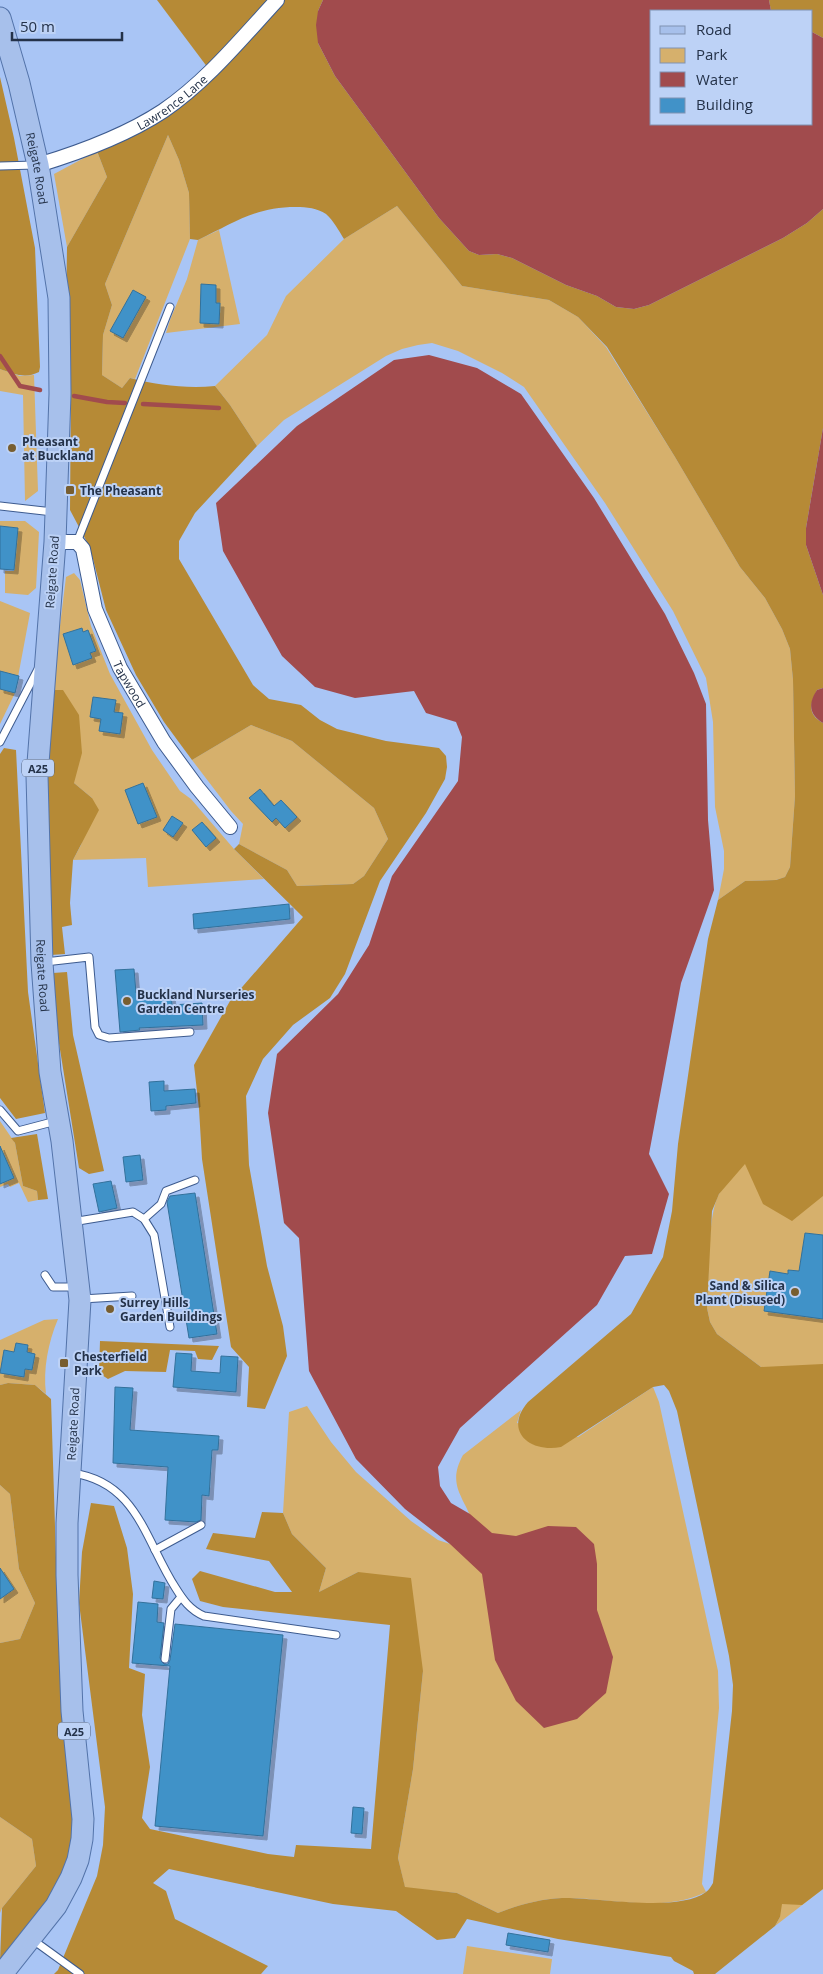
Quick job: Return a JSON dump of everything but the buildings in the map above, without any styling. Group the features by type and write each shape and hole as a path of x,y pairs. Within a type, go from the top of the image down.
{"main road":[{"name":"Reigate Road","path":"0,18 19,83 38,165 59,298 60,394 55,542 37,776 42,963 50,1072 58,1121 79,1293 67,1523 67,1612 72,1711 83,1820 82,1839 78,1860 71,1878 56,1906 35,1932"},
{"name":"A25","path":"2,1974 35,1932"}],"street":[{"name":"Lawrence Lane","path":"38,165 83,150 144,122 162,111 211,72 277,0"},
{"path":"55,542 77,542"},
{"name":"Tapwood","path":"77,542 83,549 95,609 120,668 164,742 197,787 230,827"}],"lane":[{"path":"0,166 38,165"},
{"path":"77,542 170,307"},
{"path":"0,506 56,512"},
{"path":"0,742 45,655"},
{"path":"42,963 89,957 95,1027 99,1035 109,1038 190,1032"},
{"path":"0,1110 18,1131 58,1121"},
{"path":"144,1219 161,1204 166,1191 195,1180"},
{"path":"71,1223 133,1212 144,1219 154,1235 170,1327"},
{"path":"45,1275 53,1287 79,1293 132,1296"},
{"path":"70,1473 98,1480 123,1497 135,1510 163,1566 189,1608 204,1616 336,1634"},
{"path":"155,1550 201,1525"},
{"path":"165,1659 172,1609 181,1597"},
{"path":"35,1932 80,1974"}],"green space":[{"path":"168,135 179,160 189,193 190,239 135,379 130,378 122,388 102,375 103,335 112,305 105,284"},
{"path":"97,151 107,177 67,247 54,174"},
{"path":"397,206 462,286 549,300 578,317 606,347 675,457 740,567 765,598 782,629 790,649 793,680 795,796 790,867 785,877 776,880 745,881 718,900 724,869 724,851 715,807 713,722 706,678 673,611 605,503 524,387 502,373 458,351 432,343 418,345 386,356 322,396 284,420 257,446 215,386 267,335 286,296 344,239"},
{"path":"219,230 240,324 166,333 187,279 198,240"},
{"path":"0,369 20,376 34,375 38,491 25,501 23,395 0,391"},
{"path":"0,521 25,521 39,532 36,588 28,595 5,593 5,571 14,571 17,528 0,526"},
{"path":"74,573 80,580 91,626 110,674 152,750 180,791 191,799 234,849 264,879 148,887 146,858 73,860 81,845 92,798 74,783 52,690 66,577"},
{"path":"0,601 30,613 15,693 0,724"},
{"path":"251,725 292,741 374,808 388,839 364,876 353,884 297,886 287,870 239,844 243,824 192,760"},
{"path":"823,942 823,1889 775,1926 780,1917 761,1367 717,1334 710,1322 707,1308 709,1249 712,1217 719,1194 734,1174 766,1143"},
{"path":"0,1121 15,1143 23,1186 37,1191 38,1200 28,1202 19,1183 10,1187 8,1184 0,1187"},
{"path":"58,1319 51,1337 47,1356 46,1394 35,1385 8,1383 0,1385 0,1340 44,1320"},
{"path":"653,1387 659,1402 718,1671 719,1708 702,1884 706,1892 689,1899 653,1903 562,1898 529,1903 498,1913 457,1893 405,1888 398,1858 413,1769 423,1671 358,1572 319,1592 326,1568 292,1534 283,1513 289,1412 307,1406 331,1442 356,1472 411,1521 438,1540 450,1544 474,1526 457,1483 456,1475 463,1455 521,1410 517,1423 578,1437"},
{"path":"0,1485 10,1494 19,1569 35,1603 20,1639 0,1643"},
{"path":"0,1817 32,1839 36,1866 0,1913"},
{"path":"467,1946 552,1959 550,1974 463,1974"}],"shaded area":[{"path":"157,0 323,0 318,11 318,43 335,76 439,218 469,251 479,255 497,254 512,258 566,285 597,296 616,307 634,309 649,305 783,238 807,223 823,209 823,428 806,528 806,545 823,595 823,688 817,690 811,708 814,716 823,723 823,1196 792,1221 763,1204 745,1164 719,1194 712,1211 707,1308 710,1322 717,1334 761,1367 823,1364 823,1889 802,1905 782,1904 780,1917 775,1926 715,1974 694,1974 693,1971 674,1961 671,1957 558,1939 467,1919 455,1938 437,1940 396,1911 333,1904 169,1869 153,1883 166,1891 175,1919 268,1966 261,1974 54,1974 58,1970 97,1876 103,1845 105,1807 79,1603 82,1552 91,1503 114,1506 127,1548 133,1594 129,1668 145,1674 142,1715 150,1767 142,1818 150,1829 268,1854 294,1857 296,1845 371,1849 390,1625 223,1607 200,1601 192,1579 200,1571 275,1592 292,1592 269,1561 206,1549 213,1533 255,1538 262,1512 283,1513 292,1534 326,1568 319,1592 358,1572 411,1578 423,1671 413,1769 398,1858 405,1887 457,1893 498,1913 529,1903 562,1898 657,1903 677,1902 706,1892 713,1883 732,1711 733,1685 729,1656 677,1411 669,1391 664,1385 653,1387 561,1447 539,1447 530,1443 519,1431 518,1422 528,1402 631,1314 663,1257 672,1211 678,1144 708,939 718,900 745,881 776,880 785,877 790,867 795,796 793,680 790,649 782,629 765,598 740,567 607,347 578,317 549,300 462,286 397,206 344,239 326,214 312,208 296,207 256,213 198,240 190,239 189,193 179,160 168,135 105,284 112,305 103,335 102,375 122,388 130,378 172,386 215,386 257,446 195,513 179,541 179,559 253,685 269,699 301,705 320,720 337,729 386,741 439,748 446,756 447,767 445,779 426,813 380,881 345,974 330,998 293,1025 263,1059 246,1096 249,1165 267,1266 283,1326 287,1356 265,1409 247,1407 249,1367 231,1347 202,1159 194,1065 230,1001 303,917 234,849 239,844 287,870 297,886 353,884 364,876 388,839 374,808 292,741 251,725 192,760 164,722 136,675 106,610 88,544 70,510 71,384 66,318 67,247 107,177 97,151 161,119 208,68"},
{"path":"769,0 823,0 823,38 813,33 813,10 771,10"},
{"path":"0,77 35,248 40,367 39,372 29,375 10,373 0,369"},
{"path":"52,690 63,690 79,715 82,753 74,783 92,798 99,810 73,860 70,903 72,925 62,927 65,954 51,955 47,752"},
{"path":"4,748 16,750 28,992 45,1113 16,1119 0,1098 0,754"},
{"path":"67,972 73,1035 104,1171 89,1174 79,1168 58,1037 53,973"},
{"path":"37,1134 48,1199 38,1200 37,1191 23,1186 15,1143 11,1138"},
{"path":"100,1341 219,1346 212,1360 198,1359 195,1351 170,1350 166,1372 125,1371 108,1379 99,1373"},
{"path":"8,1383 35,1385 51,1399 58,1622 64,1715 73,1805 73,1841 64,1881 0,1961 2,1908 36,1866 32,1839 0,1817 0,1643 20,1639 35,1603 19,1569 10,1494 0,1485 0,1385"}],"water":[{"path":"323,0 769,0 771,10 650,10 650,125 813,125 813,33 823,38 823,209 807,223 783,238 649,305 634,309 616,307 597,296 566,285 512,258 497,254 479,255 469,251 439,218 335,76 318,43 316,25 318,11"},
{"path":"429,355 477,368 521,394 594,498 665,614 694,673 706,704 708,820 714,890 681,983 649,1154 669,1194 652,1254 625,1256 597,1305 460,1428 438,1467 440,1486 451,1503 470,1514 492,1533 516,1536 548,1526 576,1527 594,1544 597,1564 597,1610 613,1657 606,1693 577,1719 544,1728 516,1701 495,1660 482,1574 450,1544 405,1509 356,1459 309,1371 299,1238 284,1223 268,1113 277,1054 338,994 369,945 392,876 458,781 462,737 456,722 426,713 414,691 355,698 315,687 282,656 223,551 216,503 297,426 394,360"},
{"path":"823,428 823,595 806,545 806,528"},
{"path":"823,688 823,723 815,716 811,704 817,690"}],"waterway":[{"path":"0,356 20,386 40,390"},
{"path":"74,396 125,403"},
{"path":"143,404 219,408"}],"place":[{"name":"Pheasant at Buckland","path":"12,448"},
{"name":"The Pheasant","path":"70,490"},
{"name":"Buckland Nurseries Garden Centre","path":"127,1001"},
{"name":"Sand & Silica Plant (Disused)","path":"795,1292"},
{"name":"Surrey Hills Garden Buildings","path":"110,1309"},
{"name":"Chesterfield Park","path":"64,1363"}]}
